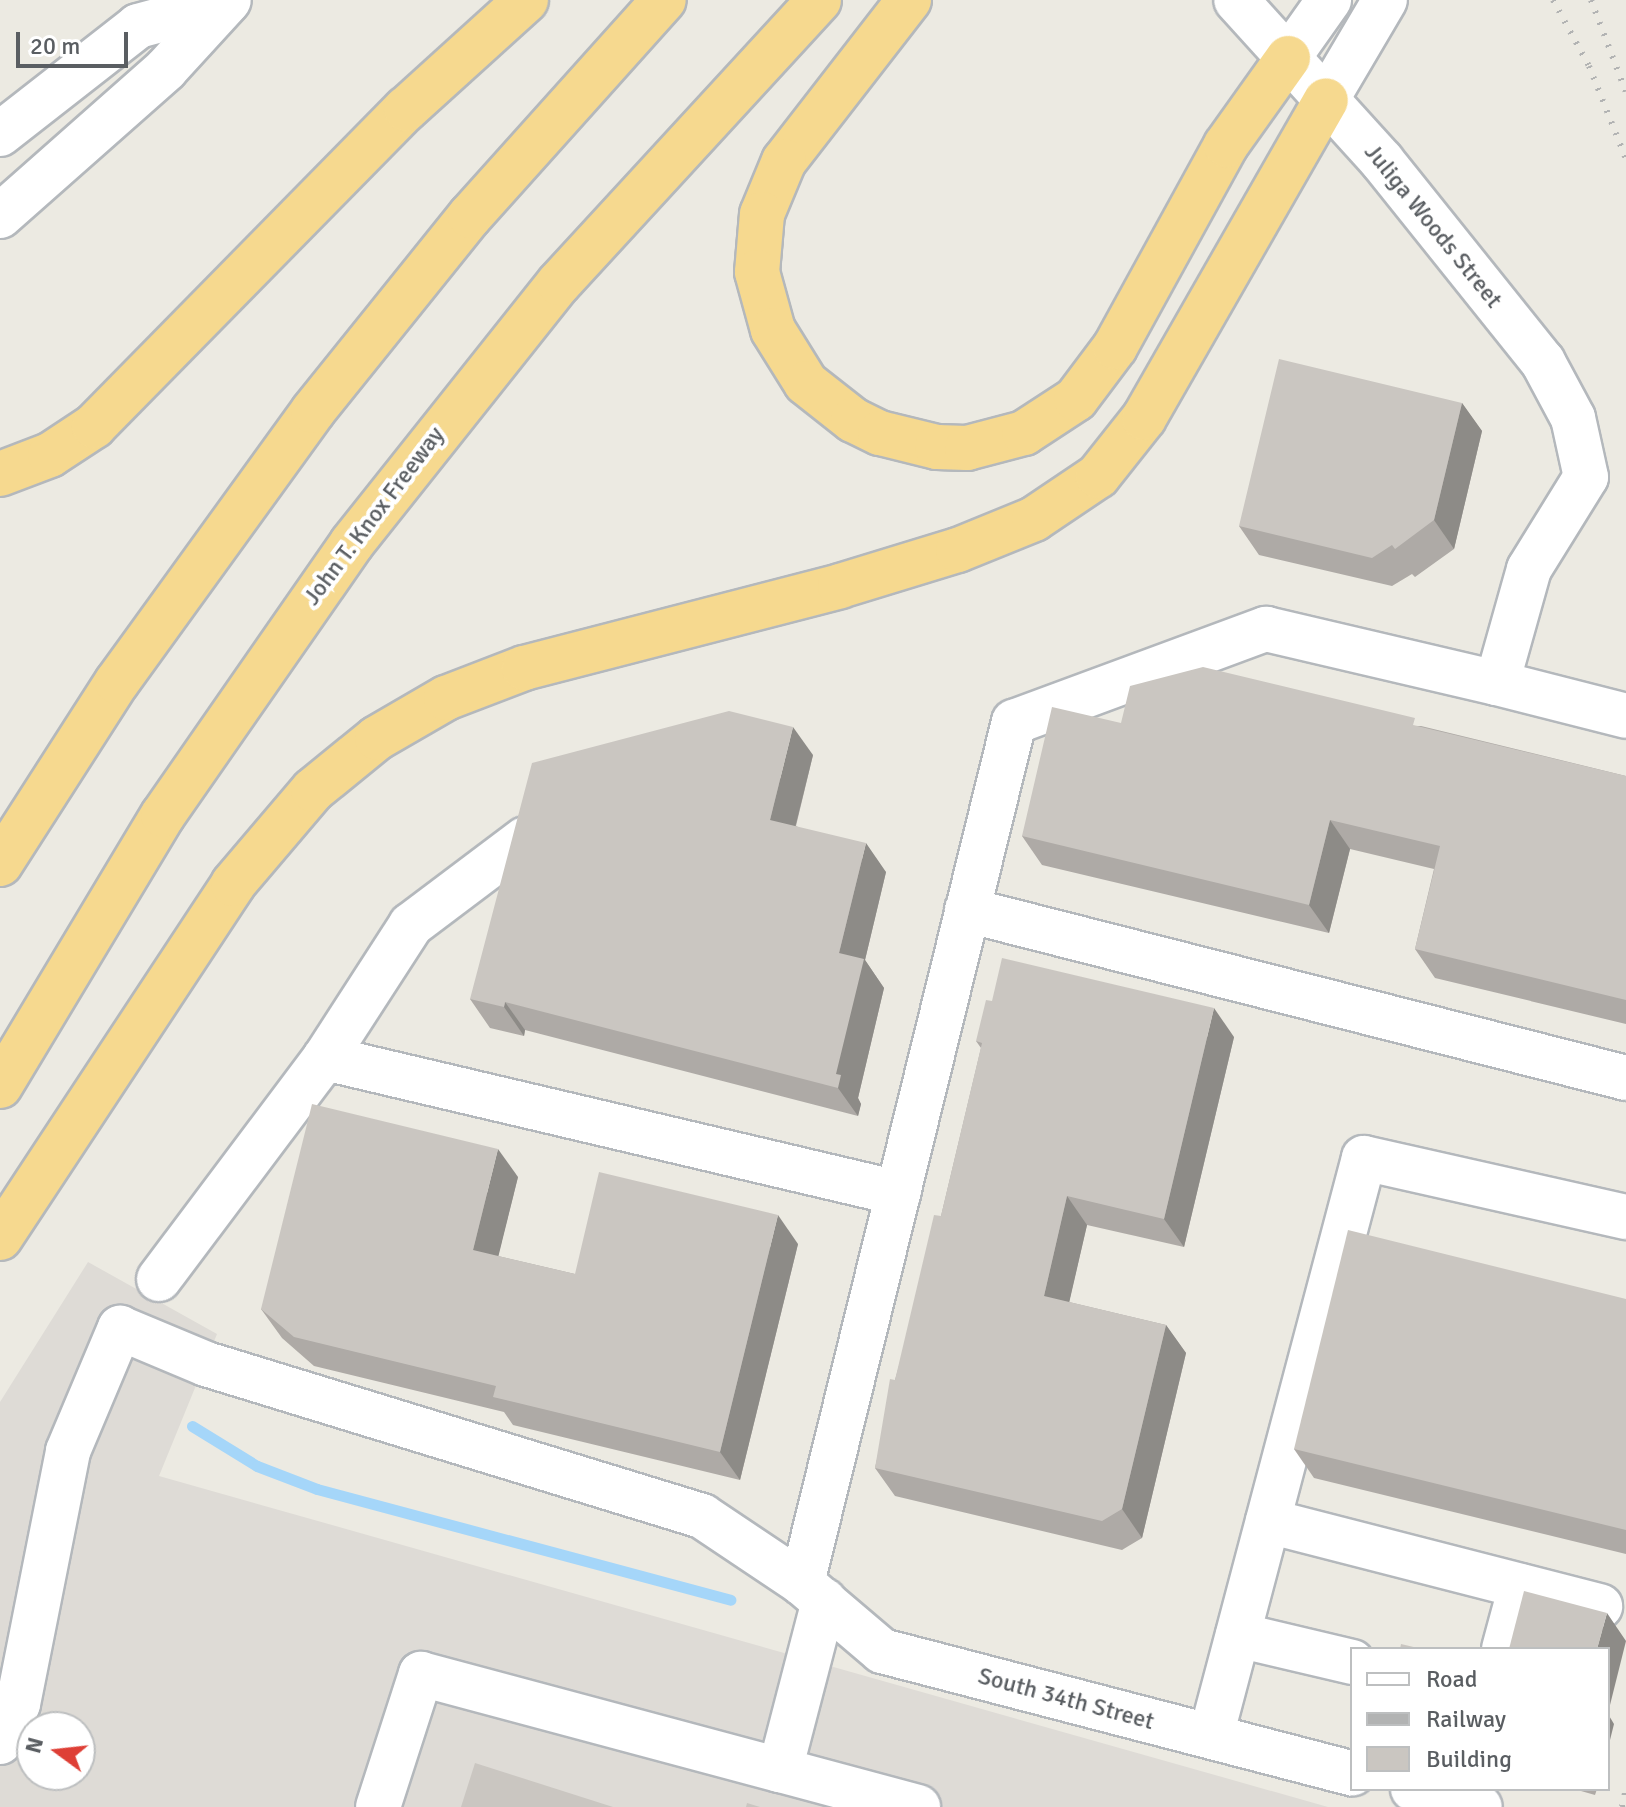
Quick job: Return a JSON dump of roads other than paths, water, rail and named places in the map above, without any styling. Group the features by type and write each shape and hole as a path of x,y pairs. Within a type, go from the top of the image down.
{"highway":[{"path":"0,474 79,437 406,109 526,0"},
{"path":"0,864 124,670 313,411 470,216 664,0"},
{"name":"John T. Knox Freeway","path":"0,1086 163,815 352,543 559,283 819,0"},
{"path":"909,0 784,161 762,214 757,272 773,330 806,383 853,420 880,433 937,447 967,448 1010,438 1050,420 1076,399 1115,347 1226,145 1288,58"},
{"path":"0,1238 233,884 313,790 377,738 446,698 524,668 840,586 958,550 1044,514 1098,476 1144,418 1326,100"},
{"path":"0,443 62,419 169,346"}],"street":[{"name":"Juliga Woods Street","path":"1236,0 1326,100 1543,362 1573,418 1586,477 1529,569 1497,683"},
{"path":"1288,58 1329,0"},
{"path":"1326,100 1385,0"},
{"path":"0,134 138,26 228,1"},
{"path":"0,216 166,69 228,1"},
{"path":"780,1770 813,1592 898,1193 1014,722 1266,629 1626,716"},
{"path":"159,1279 325,1058 411,925 525,839"},
{"path":"967,910 1626,1078"},
{"path":"325,1058 898,1193"},
{"path":"1211,1736 1364,1158 1626,1217"},
{"name":"South 34th Street","path":"0,1742 18,1704 68,1451 120,1328 206,1364 702,1516 813,1592 882,1651 1350,1772"},
{"path":"1268,1521 1600,1606"},
{"path":"1505,1647 1521,1586"},
{"path":"1238,1635 1350,1662"},
{"path":"378,1807 421,1674 918,1807"},
{"path":"1420,1791 1480,1807"}],"waterway":[{"path":"192,1426 257,1466 317,1489 730,1600"}],"railway":[{"path":"1553,0 1589,66 1626,159"},
{"path":"1591,0 1626,92"},
{"path":"1622,1807 1626,1788"}]}
